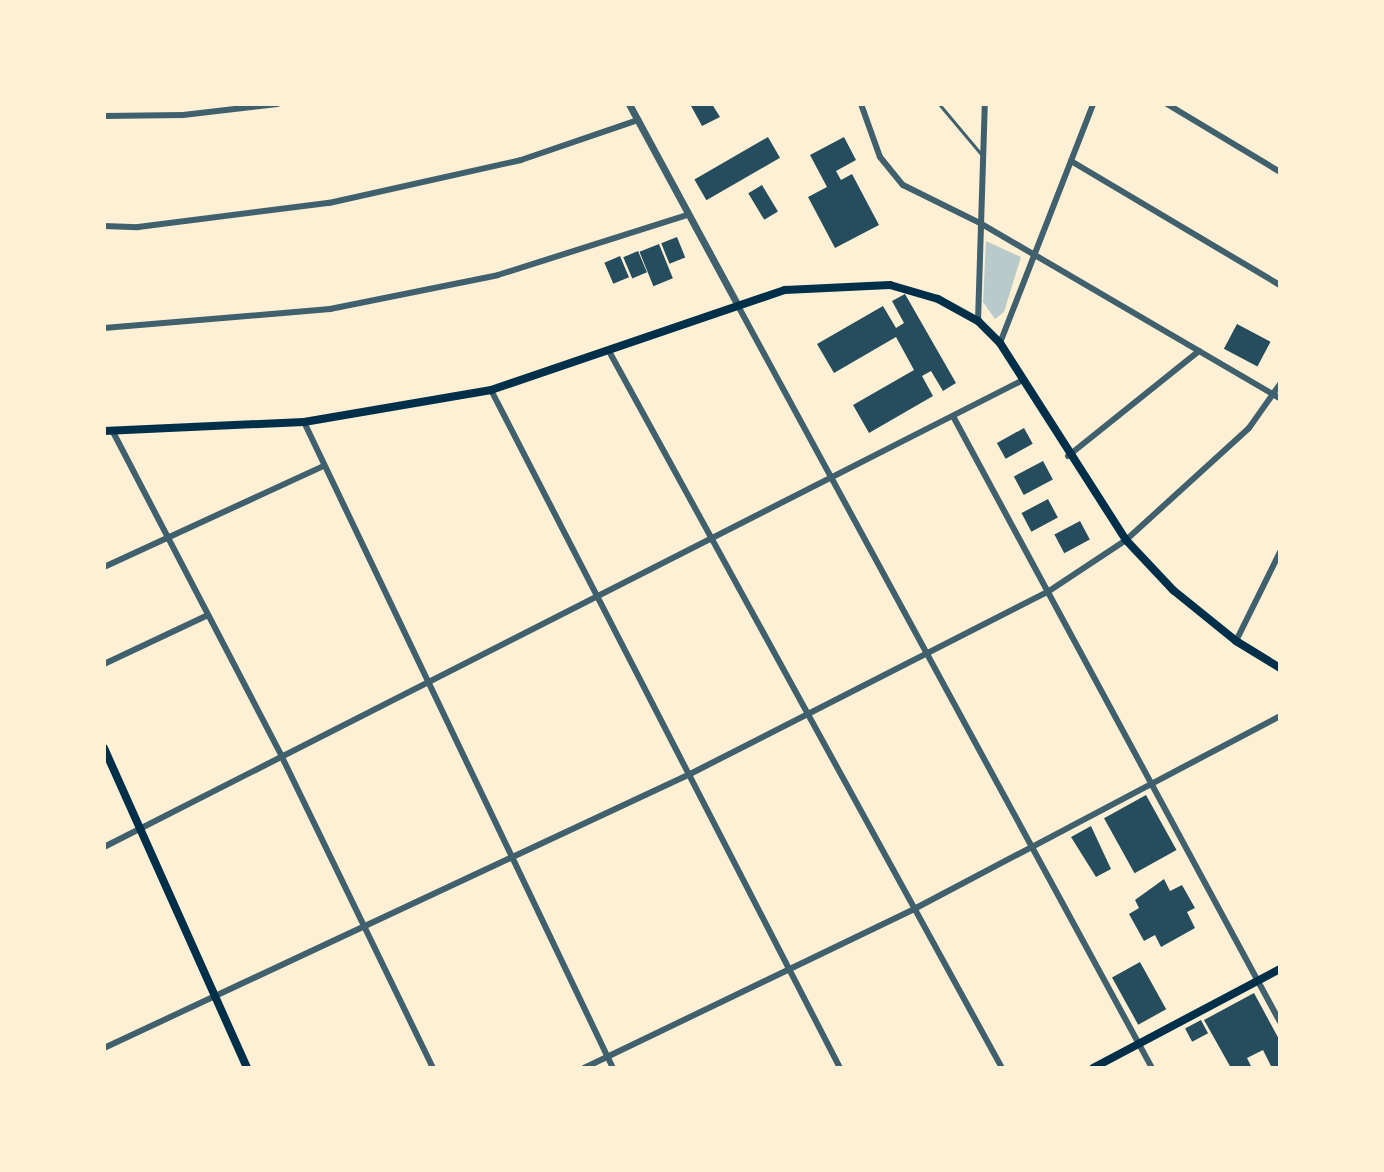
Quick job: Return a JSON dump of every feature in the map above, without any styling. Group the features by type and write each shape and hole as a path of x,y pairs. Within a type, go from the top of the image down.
{"main road":[{"path":"108,431 304,422 491,390 610,353 737,304 785,290 890,285 938,299 978,321 1000,343 1068,457 1126,540 1173,590 1236,641 1280,668"},
{"path":"104,748 247,1068"},
{"path":"1093,1068 1280,969"}],"street":[{"path":"104,116 183,115 277,104"},
{"path":"629,104 1152,1068"},
{"path":"861,104 880,157 903,185 980,223 1278,397"},
{"path":"978,321 985,104"},
{"path":"1000,343 1093,104"},
{"path":"1167,104 1280,172"},
{"path":"104,226 329,203 521,160 638,120"},
{"path":"1071,161 1280,285"},
{"path":"104,328 330,309 498,275 687,215"},
{"path":"1068,457 1199,351"},
{"path":"610,353 1002,1068"},
{"path":"104,847 954,418 1023,380"},
{"path":"104,1048 690,774 1046,593 1126,540 1249,428 1278,397 1280,384"},
{"path":"491,390 840,1068"},
{"path":"954,418 1280,1022"},
{"path":"304,422 613,1068"},
{"path":"108,431 167,535 281,755 367,925 433,1068"},
{"path":"104,567 167,535 324,466"},
{"path":"1236,641 1280,552"},
{"path":"104,664 208,615"},
{"path":"584,1068 916,908 1280,716"}],"lane":[{"path":"939,104 983,157"}],"shaded area":[{"path":"986,241 1021,257 1004,312 995,319 983,302"}],"building":[{"path":"690,104 712,104 720,117 702,126"},
{"path":"768,137 780,158 706,200 694,180"},
{"path":"844,137 856,160 836,171 841,180 852,174 879,225 835,248 808,197 827,187 810,155"},
{"path":"762,185 778,212 764,220 748,193"},
{"path":"677,237 685,257 669,264 661,243"},
{"path":"659,244 673,278 653,286 640,252"},
{"path":"638,251 647,272 632,278 623,257"},
{"path":"620,256 629,277 613,284 604,263"},
{"path":"905,294 956,383 943,391 931,371 922,376 933,396 869,433 853,405 914,370 896,337 834,373 817,344 883,306 896,328 904,323 892,301"},
{"path":"1237,324 1271,342 1257,367 1224,349"},
{"path":"1024,428 1033,444 1006,459 997,443"},
{"path":"1043,461 1053,480 1024,495 1014,476"},
{"path":"1048,499 1058,518 1031,532 1022,513"},
{"path":"1080,521 1090,540 1064,553 1054,535"},
{"path":"1146,795 1177,850 1135,873 1104,818"},
{"path":"1091,826 1111,869 1096,877 1071,837"},
{"path":"1164,879 1170,891 1182,885 1195,908 1187,912 1195,928 1161,947 1155,935 1144,941 1129,914 1139,908 1135,900"},
{"path":"1140,962 1166,1009 1138,1025 1112,978"},
{"path":"1254,993 1280,1041 1280,1068 1272,1068 1263,1050 1247,1058 1252,1068 1231,1068 1204,1020"},
{"path":"1201,1020 1208,1033 1192,1042 1185,1028"}]}
